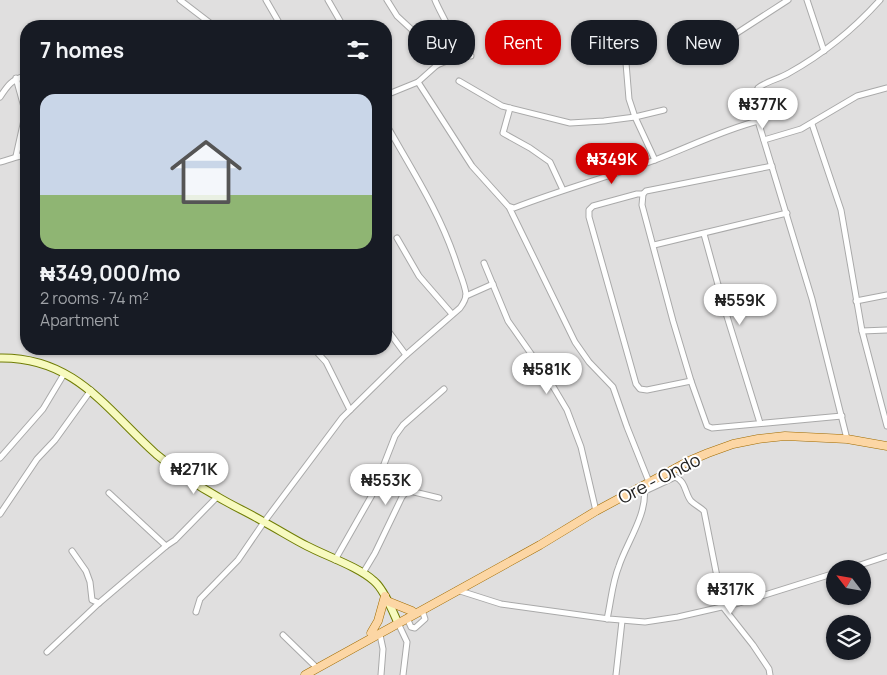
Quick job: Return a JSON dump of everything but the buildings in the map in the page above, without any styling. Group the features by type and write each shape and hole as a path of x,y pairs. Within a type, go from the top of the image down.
{"main road":[{"path":"0,358 18,359 54,368 91,390 156,454 178,472 218,497 306,546 363,573 375,581 398,621"},
{"name":"Ore - Ondo","path":"454,592 540,545 596,511 646,486 689,461 733,444 785,436 847,439 887,446"},
{"path":"306,675 338,657 343,651 398,621 412,610 443,595 454,592"},
{"path":"398,621 454,592"},
{"path":"386,599 412,610"},
{"path":"376,634 378,621 386,599"}],"street":[{"path":"180,0 206,20"},
{"path":"266,0 278,20"},
{"path":"328,0 340,20"},
{"path":"387,0 397,16 408,26"},
{"path":"435,0 444,20"},
{"path":"739,32 788,0"},
{"path":"807,0 824,51"},
{"path":"847,439 812,299 758,120 760,115 755,95 758,88 789,73 824,51 849,32 880,0"},
{"path":"392,93 418,82 437,65"},
{"path":"626,65 630,99 635,117 655,160"},
{"path":"0,97 8,84 20,77"},
{"path":"16,78 20,92"},
{"path":"459,80 510,108 570,123 579,124 635,117 664,110"},
{"path":"418,82 472,166 508,206 575,342 589,362 613,386 646,486 645,499 635,533 619,566 607,619"},
{"path":"764,140 788,134 812,124 858,96 887,88"},
{"path":"510,108 503,133 550,162 563,190"},
{"path":"508,206 514,208 655,160 758,120"},
{"path":"812,124 841,210 862,331 887,426"},
{"path":"196,612 200,599 238,560 334,428 406,355 463,304 466,296 451,247 432,203 392,134"},
{"path":"16,156 20,140"},
{"path":"0,162 20,156"},
{"path":"691,381 647,390 640,389 636,384 589,217 589,210 593,206 636,194 643,194 646,191 666,186 772,166"},
{"path":"643,194 642,205 673,321 707,426 712,428 842,416"},
{"path":"654,245 787,213"},
{"path":"704,234 724,310 760,423"},
{"path":"397,238 419,276 452,314"},
{"path":"484,262 508,321 548,378 566,410 583,455 596,511"},
{"path":"466,296 493,284"},
{"path":"856,301 887,295"},
{"path":"862,331 887,330"},
{"path":"392,336 406,355"},
{"path":"320,355 326,362 350,410"},
{"path":"0,458 43,409 64,374"},
{"path":"336,560 372,494 395,436 410,419 444,389"},
{"path":"0,514 37,459 55,440 91,390"},
{"path":"646,486 675,477 683,484 691,502 704,511 722,606 753,645 769,669 770,675"},
{"path":"363,573 406,492 410,491 439,498"},
{"path":"108,493 166,546"},
{"path":"47,652 99,603 175,540 218,497"},
{"path":"72,551 86,571 90,582 92,600 99,603"},
{"path":"871,561 887,556"},
{"path":"454,592 501,604 622,621 645,622 678,617 739,603 826,576"},
{"path":"407,618 412,627 415,628 425,619 422,610"},
{"path":"398,621 407,642 403,675"},
{"path":"616,675 622,621"},
{"path":"376,634 383,649 381,675"},
{"path":"283,635 317,668"}],"shaded area":[{"path":"0,0 887,0 887,675 0,675"}]}
